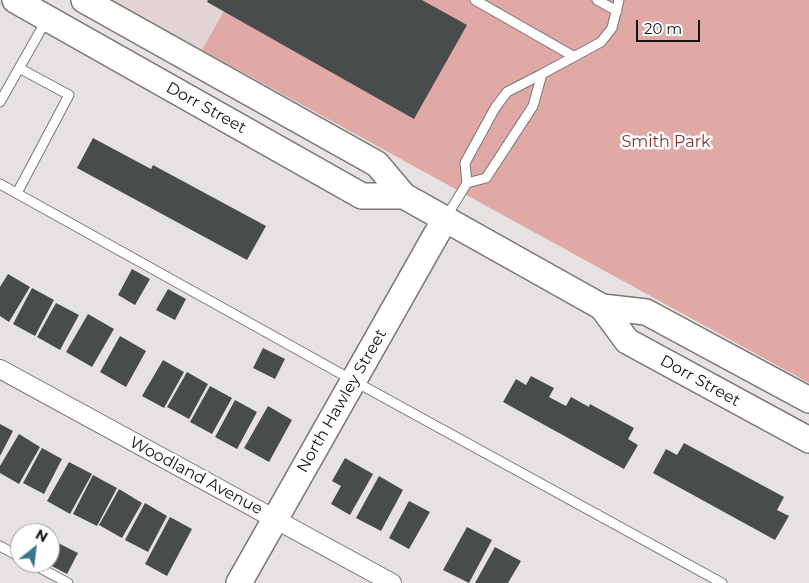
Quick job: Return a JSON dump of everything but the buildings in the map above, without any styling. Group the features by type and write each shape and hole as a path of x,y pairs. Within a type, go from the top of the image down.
{"main road":[{"name":"Dorr Street","path":"15,0 362,196 404,196"},
{"name":"Dorr Street","path":"84,0 377,164 404,196 602,307 646,312 809,400"},
{"name":"North Hawley Street","path":"239,583 274,518 445,219"},
{"name":"Dorr Street","path":"602,307 627,341 809,440"}],"street":[{"name":"Woodland Avenue","path":"0,369 392,583"}],"lane":[{"path":"475,0 573,56"},
{"path":"598,0 617,11"},
{"path":"445,219 466,183 465,163 495,108 507,92 601,42 612,28 618,0"},
{"path":"0,102 47,19"},
{"path":"17,193 69,95 19,68"},
{"path":"466,183 486,178 533,106 542,74"},
{"path":"0,184 722,583"},
{"path":"50,573 68,583"}],"shaded area":[{"path":"110,0 230,0 202,50"}],"green space":[{"name":"Smith Park","path":"230,0 809,0 809,383 202,50"}]}
